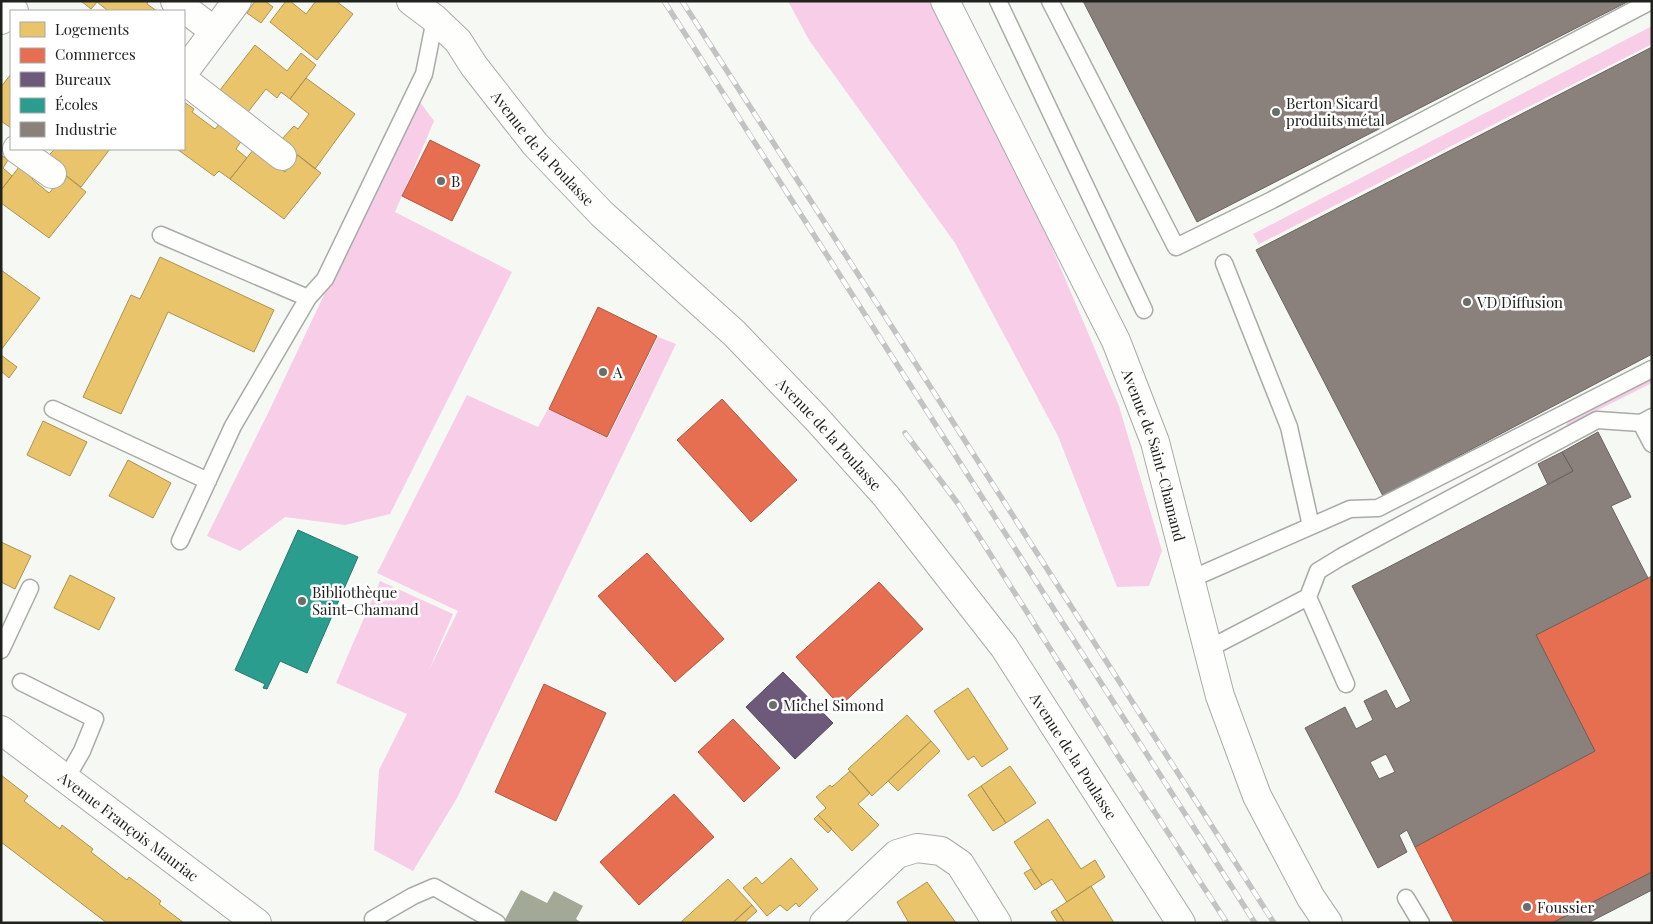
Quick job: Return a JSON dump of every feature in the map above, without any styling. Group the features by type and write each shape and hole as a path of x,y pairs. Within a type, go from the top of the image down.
{"street":[{"path":"175,1 214,31"},
{"path":"185,71 237,1"},
{"name":"Avenue de la Poulasse","path":"411,1 435,19 458,41 474,66 536,144 602,214 734,334 816,418 886,496 1004,648 1181,923"},
{"name":"Avenue de Saint-Chamand","path":"945,1 1116,341 1155,442 1220,696 1257,796 1311,898 1328,923"},
{"path":"1,20 11,8 13,10"},
{"path":"185,81 282,156"},
{"path":"18,150 52,174"},
{"name":"Avenue François Mauriac","path":"1,730 257,923"},
{"path":"824,923 898,854 917,848 941,851 960,864 997,923"}],"lane":[{"path":"998,1 1144,310"},
{"path":"1050,1 1176,247 1290,191 1651,1"},
{"path":"180,542 233,426 308,298 325,279 424,74 435,19"},
{"path":"161,235 308,298"},
{"path":"1224,263 1289,427 1311,526"},
{"path":"1191,579 1350,509 1378,508 1652,369"},
{"path":"53,408 208,481"},
{"path":"1208,649 1308,597 1318,571 1341,557 1597,420 1647,420 1652,444"},
{"path":"1,650 30,588"},
{"path":"1308,597 1346,684"},
{"path":"20,682 95,719 82,751 66,778"},
{"path":"371,921 413,896 434,887 497,922"},
{"path":"1406,898 1421,923"}],"shaded area":[{"path":"788,1 931,1 1047,236 1119,406 1162,551 1149,586 1117,587 1058,436 955,243 809,40"},
{"path":"1652,26 1652,44 1259,244 1253,234"},
{"path":"417,98 434,121 395,212 512,272 390,514 345,525 285,517 240,551 207,536 271,407"},
{"path":"658,337 676,344 457,798 413,871 374,850 379,770 407,714 336,683 380,581 453,614 429,670 458,611 377,573 467,395 538,427 548,409 608,438"},
{"path":"1652,377 1652,383 1566,426 1569,418"}],"building: Logements":[{"path":"81,1 98,1 91,9"},
{"path":"148,1 147,4 156,10 107,10 97,2"},
{"path":"255,1 265,1 273,7 261,23 247,13"},
{"path":"286,1 290,1 306,14 316,1 336,1 353,14 317,60 270,22"},
{"path":"255,45 287,71 301,53 316,65 290,99 281,92 277,98 266,89 248,112 220,90"},
{"path":"10,75 10,127 1,121 1,87"},
{"path":"306,78 355,114 315,169 280,141 294,126 298,129 309,114 290,99"},
{"path":"185,103 194,109 192,112 215,129 221,122 242,140 236,149 247,158 230,179 219,171 214,176 178,150 185,150"},
{"path":"257,145 269,159 285,172 298,155 321,173 284,219 230,179"},
{"path":"54,150 109,150 81,187 45,159"},
{"path":"1,155 8,160 3,168 12,176 1,190"},
{"path":"23,162 37,173 32,179 49,193 65,175 86,192 49,238 1,203 1,190"},
{"path":"160,257 274,310 254,352 168,312 121,414 83,397 131,295 140,299"},
{"path":"1,270 40,298 1,350"},
{"path":"1,355 17,367 9,378 1,371"},
{"path":"43,421 87,442 70,476 27,455"},
{"path":"128,460 171,483 153,518 109,496"},
{"path":"1,542 31,556 15,589 1,582"},
{"path":"70,575 115,598 99,630 54,608"},
{"path":"968,688 1008,749 982,767 974,756 968,760 934,711"},
{"path":"907,715 931,741 872,796 848,769"},
{"path":"931,741 940,751 898,791 888,781"},
{"path":"1010,766 1036,803 1006,823 981,786"},
{"path":"850,771 870,793 858,804 879,825 852,851 818,815 826,808 816,797 830,785 832,787"},
{"path":"1,775 28,796 24,801 60,829 62,825 93,849 91,852 127,880 129,877 161,901 159,904 184,923 107,923 1,842"},
{"path":"981,786 1006,823 993,831 968,795"},
{"path":"818,815 832,829 828,833 814,819"},
{"path":"1048,819 1081,869 1095,860 1105,877 1067,902 1052,879 1042,885 1014,842"},
{"path":"791,858 818,889 799,907 796,903 787,911 780,905 767,916 743,888 756,877 762,884"},
{"path":"1031,869 1042,885 1035,890 1024,873"},
{"path":"728,879 752,905 732,923 680,923"},
{"path":"927,882 956,923 909,923 897,902"},
{"path":"1091,886 1114,923 1065,923 1056,909"},
{"path":"752,905 757,911 744,923 733,923"},
{"path":"1056,909 1065,923 1058,923 1051,912"}],"building: Commerces":[{"name":"B","path":"430,140 480,165 452,221 402,196"},
{"name":"A","path":"598,307 657,336 607,437 549,409"},
{"path":"722,399 797,480 751,522 677,440"},
{"path":"647,553 724,639 675,682 598,596"},
{"path":"1652,576 1652,872 1552,923 1454,923 1415,847 1595,751 1536,635"},
{"path":"879,582 923,629 840,706 796,657"},
{"path":"544,684 606,713 556,821 495,792"},
{"path":"733,719 780,768 744,802 698,752"},
{"path":"674,794 714,837 639,905 600,862"}],"building: Bureaux":[{"path":"783,672 833,723 795,759 746,707"}],"building: Écoles":[{"path":"298,530 358,557 307,673 280,661 267,689 263,688 265,684 235,670"}],"building: Industrie":[{"name":"Berton Sicard produits métal","path":"1083,1 1629,1 1197,222"},
{"name":"VD Diffusion","path":"1652,47 1652,354 1383,496 1256,250"},
{"path":"1598,432 1631,497 1611,506 1648,578 1536,635 1595,751 1415,847 1407,830 1399,835 1407,852 1378,868 1305,728 1345,707 1356,729 1373,720 1364,701 1386,690 1396,709 1411,701 1352,586 1573,471 1562,452","holes":["1386,754 1395,772 1379,779 1370,762"]},
{"path":"1562,452 1573,471 1548,485 1538,464"},
{"path":"1652,872 1652,890 1588,923 1552,923"}],"building: Autres":[{"path":"521,890 547,903 554,891 583,906 576,919 582,923 503,923"}],"railway":[{"path":"664,1 1255,923"},
{"path":"682,1 1274,923"},
{"path":"905,433 959,505 1120,759 1227,923"}],"place":[{"name":"Berton Sicard produits métal","path":"1276,112"},
{"name":"B","path":"441,181"},
{"name":"VD Diffusion","path":"1467,302"},
{"name":"A","path":"603,372"},
{"name":"Bibliothèque Saint-Chamand","path":"302,601"},
{"name":"Michel Simond","path":"773,705"},
{"name":"Foussier","path":"1527,907"}]}
